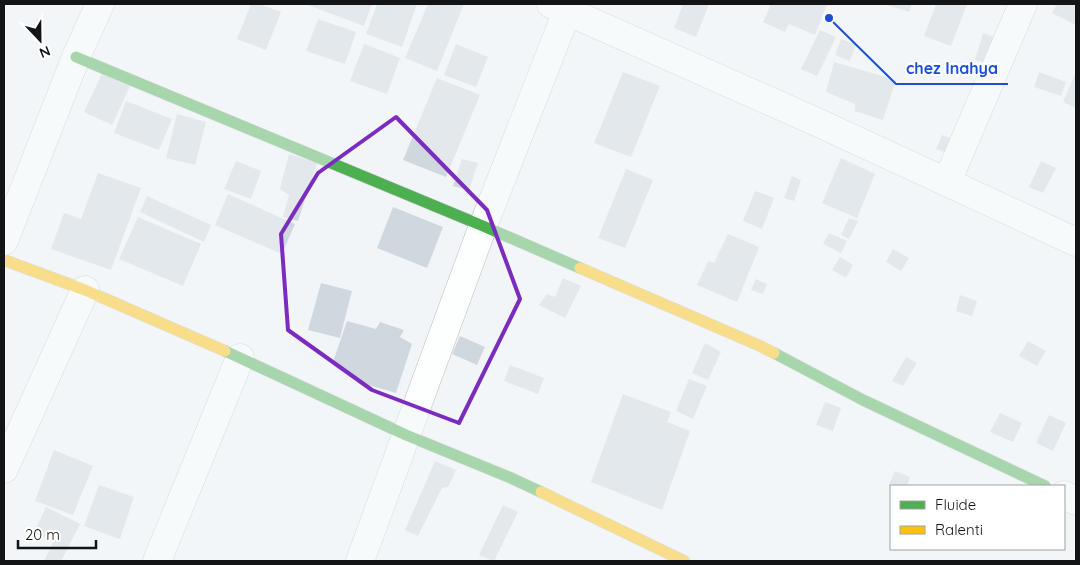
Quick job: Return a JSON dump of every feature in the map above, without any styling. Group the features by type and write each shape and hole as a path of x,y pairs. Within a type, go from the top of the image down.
{"street":[{"path":"4,241 13,191 100,4"},
{"path":"947,182 1023,4"},
{"path":"360,561 562,6 1076,242"},
{"path":"76,57 483,226 758,345 863,400 1044,485"},
{"path":"4,260 86,290 240,358 406,435 511,478 590,514 684,561"},
{"path":"4,469 86,290"},
{"path":"157,561 240,358"}],"highlighted area":[{"path":"396,117 487,210 520,299 459,423 372,390 288,330 281,234 318,173"}],"building":[{"path":"251,4 259,4 281,12 266,50 237,39"},
{"path":"305,4 372,4 364,26"},
{"path":"377,4 417,4 402,47 366,34"},
{"path":"428,4 464,4 437,71 405,58"},
{"path":"683,4 709,4 696,37 674,28"},
{"path":"771,4 827,4 815,35 789,24 785,32 763,22"},
{"path":"884,4 912,4 909,12"},
{"path":"936,4 967,4 951,46 924,36"},
{"path":"1057,4 1076,6 1076,25 1052,13"},
{"path":"318,19 356,32 345,64 306,51"},
{"path":"820,30 836,37 817,76 801,69"},
{"path":"983,33 994,37 987,63 975,60"},
{"path":"841,39 856,44 850,61 835,55"},
{"path":"364,44 400,58 387,94 350,81"},
{"path":"456,44 488,57 476,87 444,75"},
{"path":"834,62 896,80 883,120 855,111 855,104 826,92"},
{"path":"104,69 132,82 112,125 84,112"},
{"path":"623,72 660,86 631,157 594,143"},
{"path":"1039,72 1066,82 1061,96 1034,87"},
{"path":"1076,72 1076,108 1063,102"},
{"path":"437,78 480,95 446,177 403,160"},
{"path":"126,101 172,119 159,150 114,133"},
{"path":"177,114 206,122 195,165 166,158"},
{"path":"942,135 957,141 951,155 936,149"},
{"path":"289,154 317,163 298,221 283,217 289,195 280,189"},
{"path":"841,158 875,174 857,218 822,203"},
{"path":"462,159 478,163 469,190 453,186"},
{"path":"236,161 261,171 251,199 224,189"},
{"path":"1041,161 1056,168 1043,193 1029,187"},
{"path":"626,169 653,180 625,248 598,238"},
{"path":"98,173 141,188 111,270 51,249 64,213 81,219"},
{"path":"792,176 801,180 794,201 784,198"},
{"path":"755,191 774,198 762,229 743,221"},
{"path":"228,194 295,224 282,254 215,225"},
{"path":"147,196 211,225 204,242 140,212"},
{"path":"393,207 443,227 427,268 377,248"},
{"path":"138,217 201,244 183,286 119,259"},
{"path":"849,218 858,221 849,239 841,235"},
{"path":"829,233 847,241 841,253 823,244"},
{"path":"728,234 759,247 737,302 697,285 708,261 714,263"},
{"path":"893,249 909,258 901,271 886,262"},
{"path":"840,257 853,265 846,278 832,270"},
{"path":"563,278 581,286 565,318 539,305 547,294 555,297"},
{"path":"756,279 767,284 763,294 751,290"},
{"path":"321,283 352,291 340,338 308,330"},
{"path":"960,295 977,301 972,316 956,311"},
{"path":"347,321 376,329 380,322 404,330 400,337 412,344 396,393 365,384 332,365"},
{"path":"460,336 485,347 477,365 452,354"},
{"path":"1028,341 1046,351 1037,366 1019,356"},
{"path":"705,343 721,352 708,380 692,373"},
{"path":"906,357 917,363 903,386 892,381"},
{"path":"510,365 544,378 538,394 504,381"},
{"path":"689,379 707,386 693,419 676,411"},
{"path":"623,394 671,412 667,422 690,431 662,510 591,482"},
{"path":"825,402 841,408 833,431 816,425"},
{"path":"1000,413 1022,423 1013,442 990,432"},
{"path":"1049,415 1066,423 1053,451 1036,443"},
{"path":"54,450 93,466 73,515 35,501"},
{"path":"435,461 456,470 448,487 442,488 418,536 405,530"},
{"path":"895,471 910,477 907,485 889,484"},
{"path":"99,485 134,497 120,539 84,526"},
{"path":"503,505 518,512 493,561 479,555"},
{"path":"46,507 80,524 61,561 44,561 53,542 34,533"}],"traffic: fast":[{"path":"76,57 580,268"},
{"path":"225,351 406,435 541,492"},
{"path":"774,353 863,400 1043,485"}],"traffic: slow":[{"path":"4,260 85,290 225,351"},
{"path":"580,268 774,353"},
{"path":"541,492 684,561"}],"place":[{"name":"chez Inahya","path":"829,18"}]}
